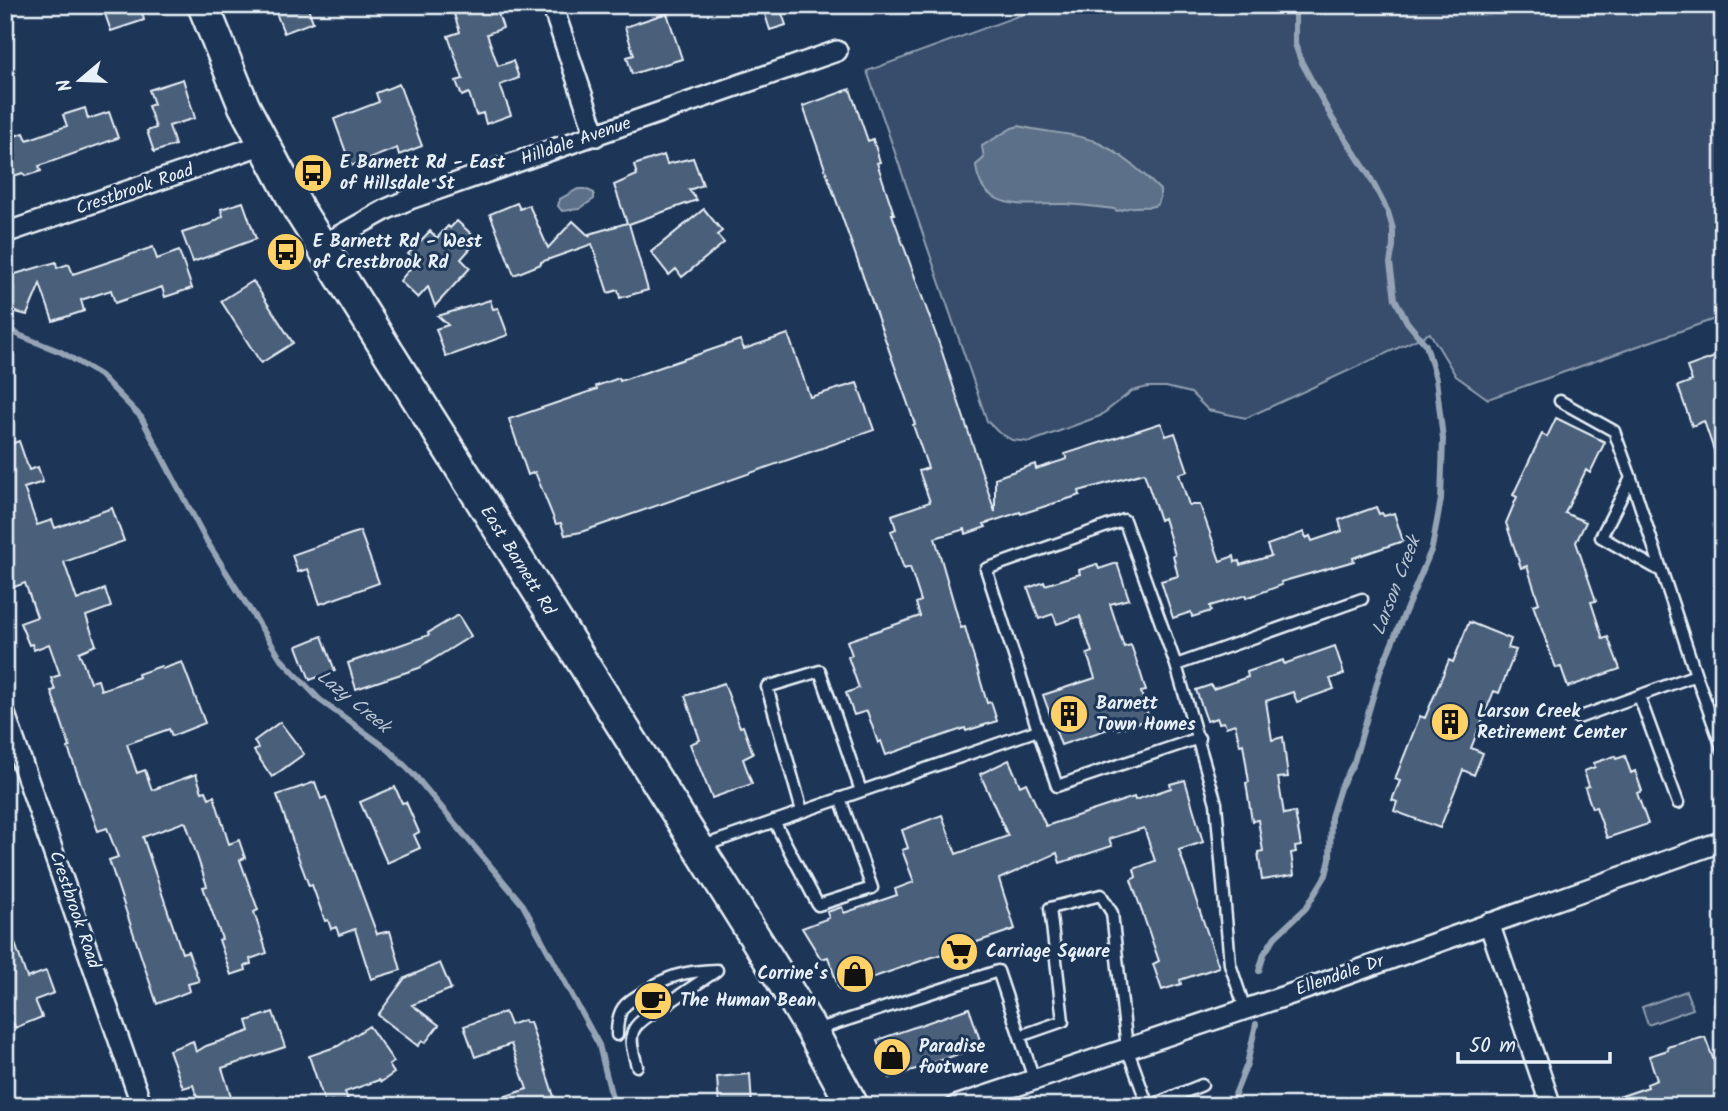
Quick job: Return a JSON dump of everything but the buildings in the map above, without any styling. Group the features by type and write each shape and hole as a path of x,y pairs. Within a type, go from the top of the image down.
{"main road":[{"name":"East Barnett Rd","path":"203,5 244,106 321,246 699,847 812,1031 853,1106"}],"street":[{"path":"552,5 596,136"},
{"name":"Hilldale Avenue","path":"321,246 410,199 837,51"},
{"name":"Crestbrook Road","path":"5,233 264,144"},
{"name":"Crestbrook Road","path":"5,714 142,1106"},
{"name":"Ellendale Dr","path":"956,1106 999,1095 1034,1080 1723,841"},
{"path":"1489,923 1551,1106"}],"lane":[{"path":"1560,401 1614,431 1723,750"},
{"path":"1631,478 1601,537 1661,571"},
{"path":"1199,738 1057,786 986,569 1124,520 1176,666 1199,738 1216,803 1230,964 1245,1009"},
{"path":"1176,666 1362,599"},
{"path":"802,811 767,687 820,671 861,791"},
{"path":"1578,718 1696,676"},
{"path":"1639,696 1678,803"},
{"path":"699,847 1038,730"},
{"path":"774,821 818,905 872,888 841,798"},
{"path":"1020,1036 1063,1021 1050,908 1101,895 1112,913 1127,1048 1149,1106 1202,1085"},
{"path":"617,1035 617,1016 625,1004 651,987 686,972 717,970 635,1027 630,1043 637,1066"},
{"path":"812,1031 998,971 1034,1080"}],"shaded area":[{"path":"1048,5 1723,5 1723,316 1488,399 1456,376 1430,333 1246,418 1208,410 1191,393 1166,387 1148,387 1132,391 1100,416 1030,442 1012,440 998,432 987,421 867,71"},
{"path":"1019,126 1076,136 1103,145 1130,162 1160,190 1159,201 1154,206 1117,211 1065,204 1010,203 994,197 983,187 978,174 976,165 984,158 982,146"},
{"path":"578,189 594,193 594,199 579,209 562,211 558,206 560,199"},
{"path":"1686,991 1693,1009 1648,1025 1642,1007"}],"waterway":[{"name":"Larson Creek","path":"1259,971 1264,954 1275,937 1306,908 1326,875 1330,859 1331,817 1340,788 1354,762 1381,669 1432,548 1441,499 1443,439 1436,379 1426,345 1407,322 1395,299 1390,263 1393,229 1388,212 1301,61 1295,44 1295,5"},
{"name":"Lazy Creek","path":"5,327 61,352 100,375 141,417 206,540 281,659 320,700 389,750 416,777 523,905 599,1045 614,1106"},
{"name":"Larson Creek","path":"1234,1106 1234,1097 1247,1064 1256,1024"}],"place":[{"name":"E Barnett Rd - East of Hillsdale St","path":"313,173"},
{"name":"E Barnett Rd - West of Crestbrook Rd","path":"286,252"},
{"name":"Barnett Town Homes","path":"1069,714"},
{"name":"Larson Creek Retirement Center","path":"1450,722"},
{"name":"Carriage Square","path":"959,952"},
{"name":"Corrine‘s","path":"855,974"},
{"name":"The Human Bean","path":"653,1001"},
{"name":"Paradise footware","path":"892,1057"}]}
